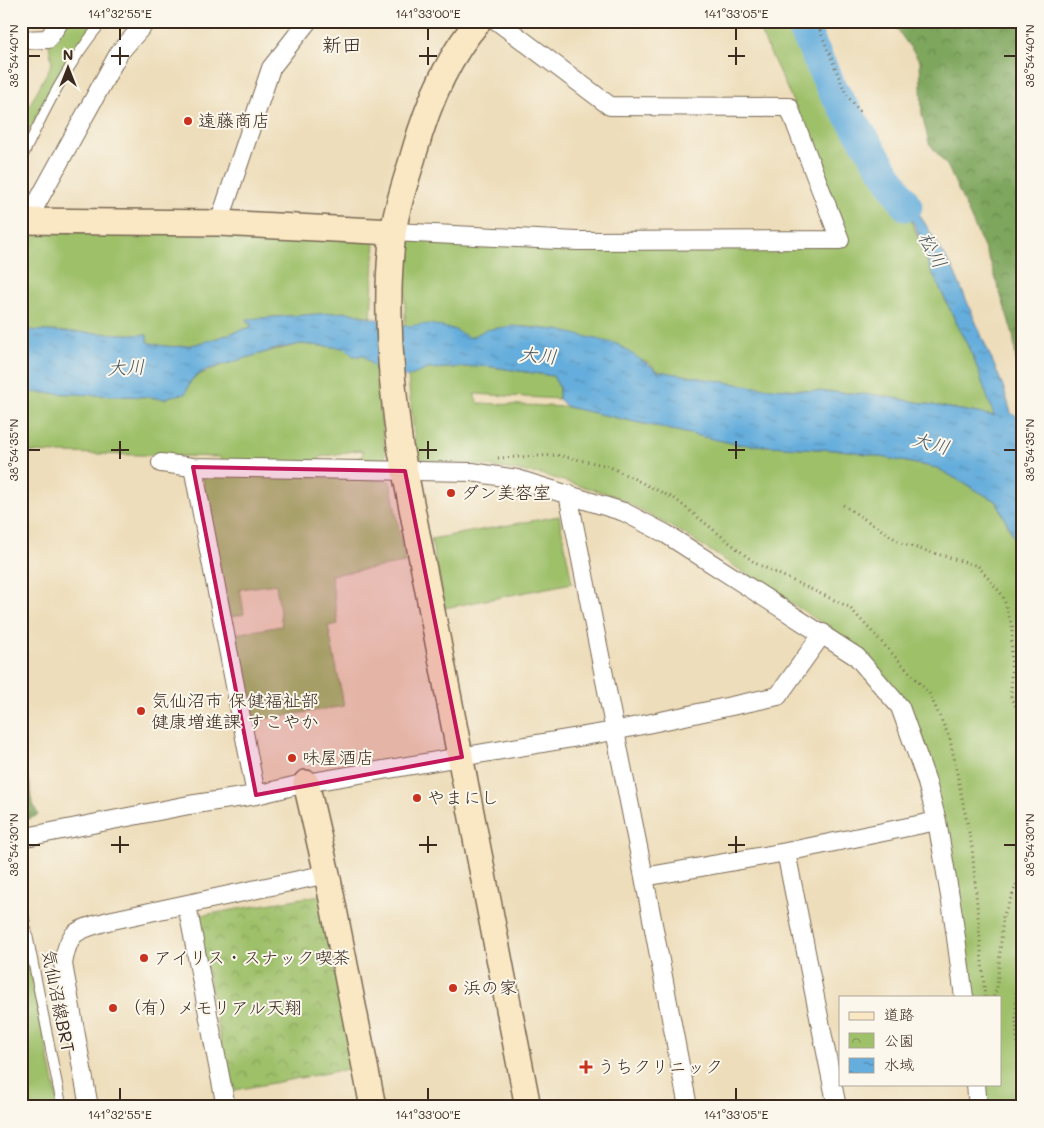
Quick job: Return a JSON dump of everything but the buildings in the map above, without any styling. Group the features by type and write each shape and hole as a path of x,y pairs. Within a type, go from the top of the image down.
{"street":[{"path":"21,40 48,39 60,21"},
{"path":"147,21 119,53 24,221 219,223 578,241 840,240 789,107 610,106 497,21"},
{"path":"219,223 271,68 308,21"},
{"path":"479,21 453,56 433,98 420,131 393,232 391,257 391,363 400,446 462,757 528,1107"},
{"path":"161,463 193,467 472,472 517,479 624,512 666,534 823,633 858,657 900,707 926,779 937,821 952,908 964,996"},
{"path":"193,467 256,795"},
{"path":"568,494 688,1107"},
{"path":"26,837 190,805 256,795 306,783 614,731 778,696 823,633"},
{"path":"306,783 328,874 373,1107"},
{"path":"644,876 786,852 937,821"},
{"path":"786,852 837,1107"},
{"path":"89,1107 63,964 66,942 77,931 108,921 186,906 328,874"},
{"path":"186,906 226,1107"},
{"path":"976,1086 978,1107"}],"lane":[{"path":"21,160 46,109 86,40 103,21"},
{"name":"気仙沼線BRT","path":"21,902 62,1107"}],"path":[{"path":"816,21 846,94 861,113"},
{"path":"843,505 903,544 978,566 1003,596 1012,626 1011,696 1023,722"},
{"path":"994,996 997,988 1003,917 1018,883 1023,859"},
{"path":"1018,932 1016,1020 1022,1107"}],"highlighted area":[{"path":"193,467 405,471 462,757 256,795"}],"green space":[{"path":"67,21 96,21 65,65 21,145 21,121 52,63 49,45"},
{"path":"755,21 790,21 849,137 909,215 929,266 974,359 995,416 877,395 755,387 658,371 649,363 606,347 561,332 538,328 515,327 492,330 470,338 453,329 405,326 405,276 408,239 844,246 848,236 790,95"},
{"path":"891,21 1023,21 1023,419 1013,334 990,261 948,167 929,143 922,114 920,61"},
{"path":"21,231 375,238 371,317 346,312 247,319 251,327 213,340 174,347 148,342 147,335 21,330"},
{"path":"301,344 345,348 353,356 364,356 375,368 386,463 358,465 358,461 364,452 359,450 320,457 318,464 222,464 220,457 21,452 21,392 165,399 188,388 188,383 208,371 241,359"},
{"path":"486,366 553,376 559,387 559,399 474,394 478,403 567,407 736,444 851,451 937,468 997,502 1016,542 1023,572 1023,1107 984,1107 981,1086 1002,1086 1002,996 968,996 902,698 856,645 686,535 615,496 540,474 467,463 429,464 416,454 408,377 428,369"},
{"path":"201,471 390,481 405,563 331,575 338,624 328,626 344,706 251,721 235,634 282,626 276,584 240,589 244,614 230,617"},
{"path":"559,516 572,583 445,608 431,539"},
{"path":"21,758 30,784 31,799 38,815 29,819 22,816 21,812"},
{"path":"320,895 354,1068 230,1091 197,916"},
{"path":"21,926 59,1107 21,1107"}],"water":[{"name":"大川","path":"890,166 954,271 1003,386 1011,413 1023,422 1023,572 1016,542 997,502 937,468 851,451 736,444 567,407 559,399 559,387 553,376 486,366 428,369 408,377 376,377 375,368 364,356 353,356 345,348 301,344 276,349 206,370 192,379 185,394 170,396 165,399 21,392 21,330 147,335 148,342 174,347 213,340 251,327 251,323 247,323 247,319 346,312 405,326 430,324 453,329 470,338 485,330 512,326 558,330 617,344 658,371 755,387 877,395 994,416 974,359 929,266 916,228 909,215 879,175"}],"waterway":[{"name":"松川","path":"800,21 832,89 907,206"}],"place":[{"name":"遠藤商店","path":"188,121"},
{"name":"ダン美容室","path":"451,493"},
{"name":"気仙沼市 保健福祉部 健康増進課 すこやか","path":"141,711"},
{"name":"味屋酒店","path":"292,758"},
{"name":"やまにし","path":"417,798"},
{"name":"アイリス・スナック喫茶","path":"144,958"},
{"name":"浜の家","path":"453,988"},
{"name":"（有）メモリアル天翔","path":"113,1008"},
{"name":"うちクリニック","path":"586,1067"}],"district":[{"name":"新田","path":"342,45"}]}
